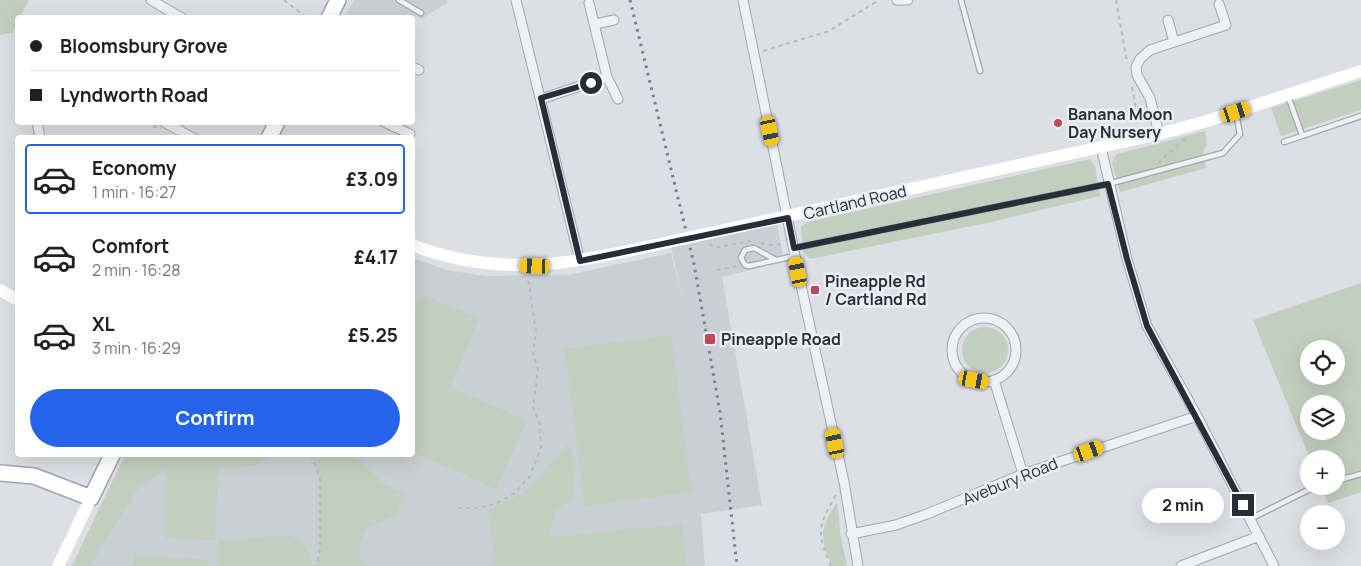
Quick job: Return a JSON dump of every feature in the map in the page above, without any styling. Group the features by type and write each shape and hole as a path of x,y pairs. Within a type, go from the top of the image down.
{"main road":[{"path":"330,15 338,0"},
{"path":"0,473 34,476 91,498 108,458"}],"street":[{"path":"151,0 177,15"},
{"path":"516,0 580,261"},
{"path":"743,0 794,252 844,482 851,534 858,566"},
{"path":"897,0 908,0"},
{"path":"589,3 607,77 618,99"},
{"path":"1158,134 1150,98 1137,75 1136,67 1140,58 1150,50 1226,25 1219,4"},
{"path":"595,24 614,20"},
{"path":"1168,20 1174,42"},
{"name":"Cartland Road","path":"415,246 427,252 502,264 535,266 580,261 788,218 1158,134 1236,112 1361,70"},
{"path":"541,98 607,77"},
{"path":"169,125 188,135"},
{"path":"390,125 410,134"},
{"path":"1101,147 1108,184 1127,259 1147,326 1197,416 1274,566"},
{"path":"0,290 15,298"},
{"path":"985,318 1003,324 1015,340 1016,350 1012,364 1003,376 994,380 974,380 958,368 954,359 954,340 966,324 975,319 985,318"},
{"path":"994,380 1023,474"},
{"name":"Avebury Road","path":"851,534 896,525 1023,474 1197,416"},
{"path":"58,566 91,498"},
{"path":"1181,566 1259,536"}],"lane":[{"path":"399,0 421,12"},
{"path":"961,0 980,71"},
{"path":"1288,94 1302,135"},
{"name":"Cartland Road","path":"776,260 754,248 745,250 741,258 745,265 749,266 776,260 794,252 1108,184 1223,153 1240,134 1236,112"},
{"path":"1284,142 1361,116"},
{"path":"1345,478 1361,474"},
{"path":"1250,519 1300,494"}],"path":[{"path":"284,0 303,15"},
{"path":"754,54 829,31 879,0"},
{"path":"1145,173 1187,138"},
{"path":"458,508 476,508 496,504 515,493 530,476 541,448 540,424 533,407 538,370 534,353 536,332 528,278"},
{"path":"312,457 320,478 320,548 317,566"},
{"path":"831,566 822,547 821,520 844,482"}],"shaded area":[{"path":"354,0 446,0 448,2 422,19 415,15 346,15"},
{"path":"777,225 784,261 722,277 762,505 701,514 705,566 72,566 124,457 415,457 415,259 446,270 486,276 568,275 671,253 685,308 671,247"}],"green space":[{"path":"0,0 29,0 21,15 15,15 13,32 0,35"},
{"path":"1361,80 1361,110 1281,136 1271,108"},
{"path":"1205,131 1207,145 1203,151 1206,168 1120,192 1112,162 1117,154"},
{"path":"1090,159 1095,166 1100,196 991,222 810,259 803,253 801,227 807,222"},
{"path":"1361,283 1361,492 1328,503 1325,495 1345,495 1345,450 1306,450 1302,440 1345,440 1345,395 1300,395 1300,435 1253,320"},
{"path":"422,294 479,319 450,387 527,421 496,489 415,453 415,310"},
{"path":"980,327 990,327 1004,337 1008,350 1004,363 998,369 990,373 980,373 966,363 962,355 962,345 972,331"},
{"path":"671,335 691,492 585,506 565,349"},
{"path":"568,444 575,462 572,499 556,510 548,537 682,524 686,566 495,566 489,509 524,493"},
{"path":"124,457 268,457 252,466 218,469 215,540 166,539 167,468 137,490 90,566 72,566"},
{"path":"312,457 356,457 385,485 404,494 397,514 367,528 359,547 362,566 317,566 320,548 320,478"},
{"path":"837,502 841,538 847,566 832,566 823,540 827,520"},
{"path":"292,536 306,549 312,566 218,566 218,540"},
{"path":"134,554 208,560 208,566 133,566"}],"railway":[{"path":"630,0 694,264 720,412 737,566"}],"place":[{"name":"Banana Moon Day Nursery","path":"1058,123"},
{"name":"Pineapple Rd / Cartland Rd","path":"815,290"},
{"name":"Pineapple Road","path":"710,339"}],"route":[{"path":"591,83 541,98 580,261 788,218 794,248 1108,184 1127,259 1147,326 1197,416 1243,505"}]}
